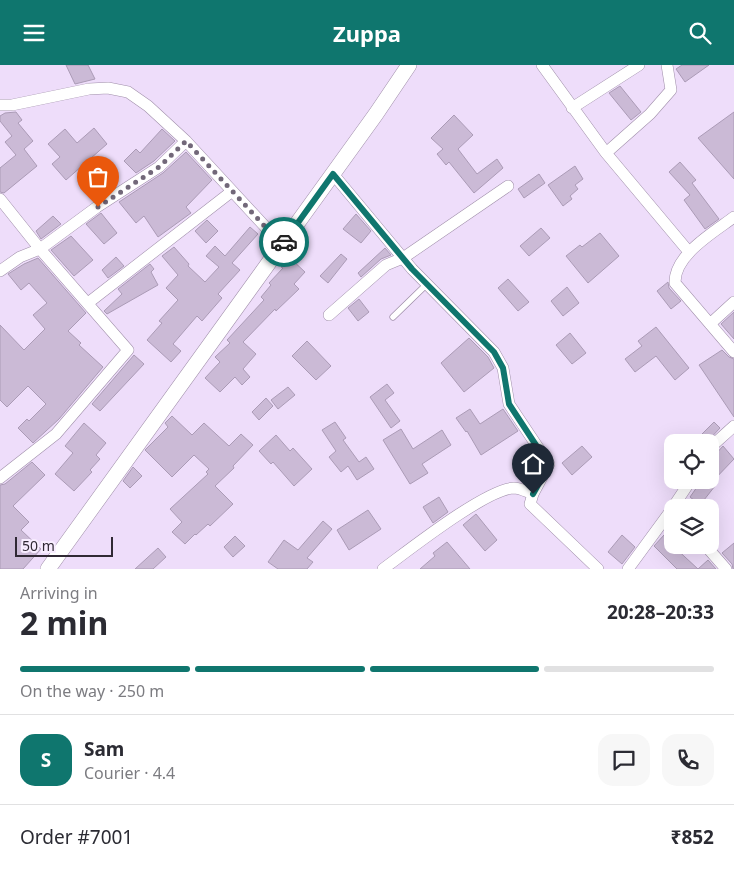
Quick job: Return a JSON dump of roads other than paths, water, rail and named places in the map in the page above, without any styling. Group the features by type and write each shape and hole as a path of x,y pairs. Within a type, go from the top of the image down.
{"street":[{"path":"48,569 333,174 409,65"},
{"path":"542,65 606,153 689,252"},
{"path":"572,108 639,65"},
{"path":"606,153 650,114 671,90 667,65"},
{"path":"0,105 12,105 89,89 108,88 128,92 138,97 186,141 231,192 282,245"},
{"path":"0,271 20,257 40,249 98,207 159,167 186,141"},
{"path":"333,174 403,258 494,352 503,368 509,404 549,465 533,494 530,504 598,569"},
{"path":"329,315 386,265 403,258 508,186"},
{"path":"88,303 231,192"},
{"path":"0,199 40,249 128,350 56,434 0,478"},
{"path":"734,217 689,252 675,274 675,283 734,352"},
{"path":"710,325 734,302"},
{"path":"719,440 734,426"},
{"path":"383,569 465,511 500,492 515,488 533,494"},
{"path":"628,569 664,520"},
{"path":"713,554 726,569"}],"lane":[{"path":"393,317 427,284"}]}
